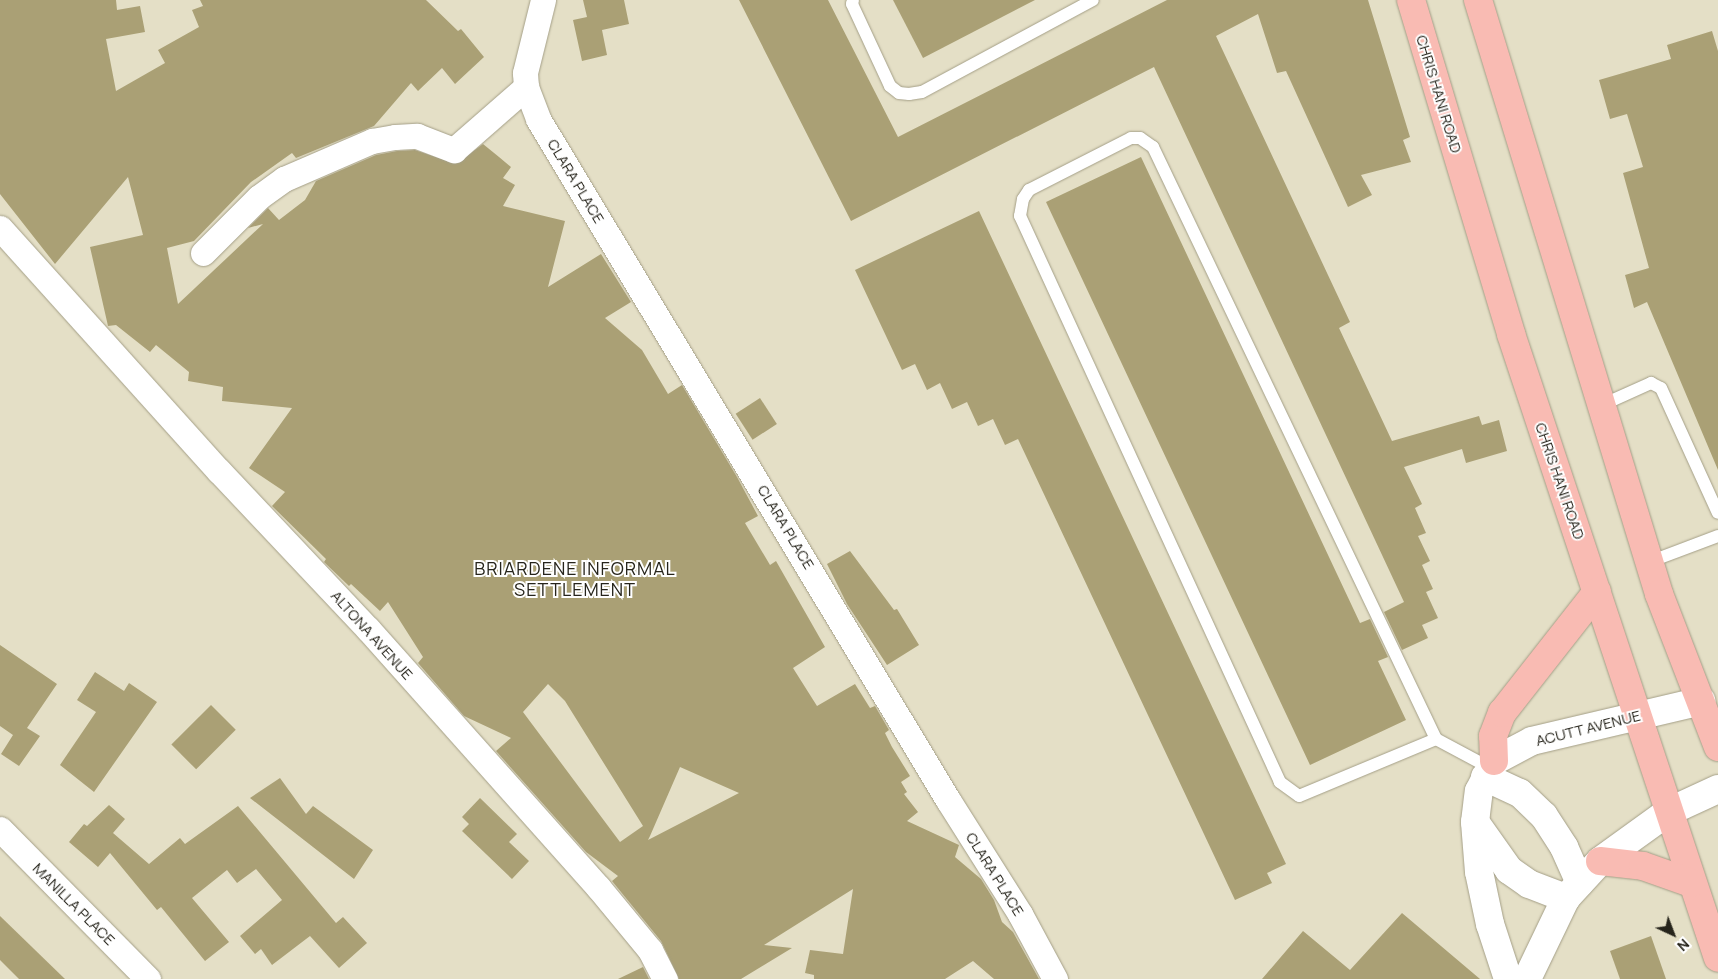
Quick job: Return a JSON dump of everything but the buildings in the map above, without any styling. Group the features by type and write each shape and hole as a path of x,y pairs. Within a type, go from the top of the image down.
{"main road":[{"name":"CHRIS HANI ROAD","path":"1411,0 1511,334 1639,716 1691,883 1718,958"},
{"path":"1478,0 1649,562 1718,747"},
{"path":"1489,769 1493,736 1502,713 1597,592"},
{"path":"1600,862 1643,866 1691,883"}],"street":[{"path":"203,253 259,197 284,179 315,164 372,142 395,137 417,136 454,150 525,80 544,0"},
{"name":"CLARA PLACE","path":"525,80 538,118 948,800 1020,914 1055,979"},
{"name":"ALTONA AVENUE","path":"0,228 219,471 368,630 609,900 650,950 666,979"},
{"name":"ACUTT AVENUE","path":"1489,769 1532,741 1701,701"},
{"path":"1508,979 1490,924 1479,872 1476,822 1489,769 1520,793 1544,816 1564,848 1573,891"},
{"path":"1527,979 1573,891 1600,862 1668,812 1718,789"},
{"path":"1476,822 1509,870 1529,884 1573,891"},
{"name":"MANILLA PLACE","path":"0,829 148,979"}],"lane":[{"path":"853,0 852,4 890,86 899,93 908,94 922,92 1093,0"},
{"path":"1436,739 1299,796 1280,782 1020,216 1023,199 1029,190 1131,138 1140,138 1153,147 1436,739 1489,769"},
{"path":"1602,405 1651,383 1661,388 1718,513"},
{"path":"1649,562 1718,536"}],"district":[{"name":"BRIARDENE INFORMAL SETTLEMENT","path":"575,579"}]}
